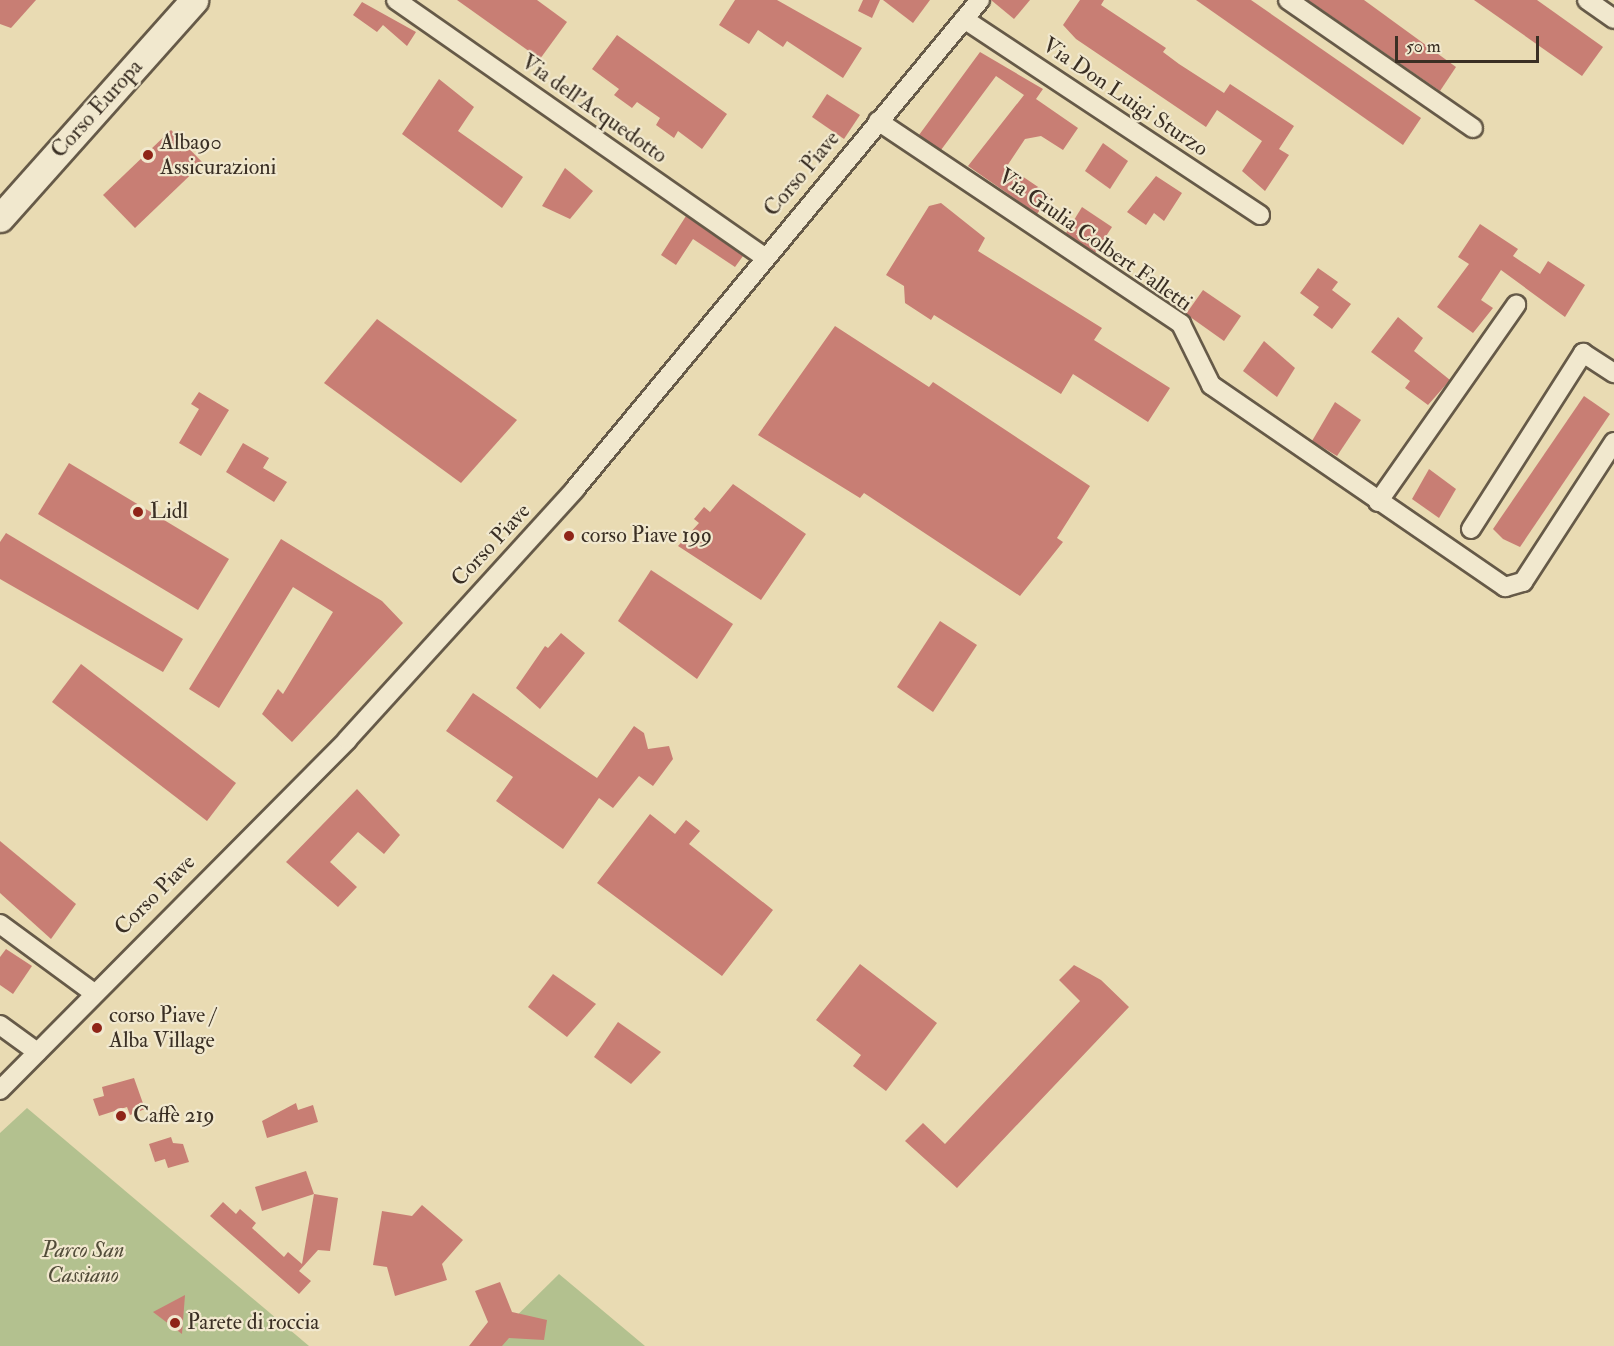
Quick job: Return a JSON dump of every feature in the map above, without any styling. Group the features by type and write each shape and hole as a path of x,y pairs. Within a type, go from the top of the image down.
{"main road":[{"name":"Corso Europa","path":"0,193 172,0"},
{"name":"Corso Europa","path":"0,218 195,0"}],"street":[{"name":"Via dell'Acquedotto","path":"396,0 764,257"},
{"name":"Corso Piave","path":"0,1090 347,740 575,489 764,257 980,0"},
{"path":"1288,0 1473,128"},
{"path":"1587,0 1614,20"},
{"name":"Via Don Luigi Sturzo","path":"964,19 1260,215"},
{"name":"Via Giulia Colbert Falletti","path":"878,121 1181,324 1211,385 1493,580 1515,585 1523,582 1614,442"},
{"path":"1378,502 1516,305"},
{"path":"1471,529 1583,353 1614,373"},
{"path":"0,924 94,993"},
{"path":"0,1025 37,1052"}],"green space":[{"name":"Parco San Cassiano","path":"27,1108 309,1346 0,1346 0,1133"},
{"path":"559,1274 645,1346 486,1346"}],"building":[{"path":"0,0 36,0 11,28 0,24"},
{"path":"457,0 537,0 567,22 540,59"},
{"path":"735,0 777,0 862,48 843,78 787,41 783,47 758,30 749,44 719,25"},
{"path":"863,0 880,0 872,18 858,11"},
{"path":"883,0 930,0 913,23"},
{"path":"991,0 1030,0 1014,19"},
{"path":"1080,0 1104,0 1101,5 1166,48 1163,52 1179,64 1224,93 1230,84 1294,126 1279,149 1289,155 1265,191 1242,171 1262,141 1217,110 1206,127 1076,39 1063,25"},
{"path":"1196,0 1251,0 1421,118 1403,145"},
{"path":"1308,0 1364,0 1456,67 1440,91"},
{"path":"1474,0 1537,0 1603,47 1582,76"},
{"path":"362,2 416,32 407,46 383,25 377,32 353,15"},
{"path":"617,35 727,114 702,149 678,131 674,138 656,125 660,118 637,102 632,108 614,95 619,89 592,69"},
{"path":"980,52 1043,89 1036,99 1078,128 1063,150 1041,136 1025,139 1007,166 1050,195 1037,214 968,166 1024,95 996,76 941,150 919,135"},
{"path":"439,79 474,107 458,131 523,177 502,208 402,134"},
{"path":"827,94 860,115 844,139 812,117"},
{"path":"171,130 203,163 135,228 103,195"},
{"path":"1103,143 1128,161 1110,189 1085,171"},
{"path":"565,168 593,191 570,219 542,206"},
{"path":"1156,176 1182,193 1164,221 1154,213 1146,225 1127,212"},
{"path":"941,203 985,238 978,251 1102,328 1094,340 1170,388 1148,422 1073,374 1061,394 934,315 931,320 905,303 904,286 886,275 929,206"},
{"path":"1082,207 1112,227 1095,253 1066,233"},
{"path":"686,216 743,256 735,267 693,239 676,265 661,255"},
{"path":"1480,224 1518,249 1513,256 1540,274 1548,261 1585,285 1565,317 1501,270 1481,300 1493,308 1473,333 1437,307 1469,264 1458,257"},
{"path":"1318,268 1338,282 1332,290 1351,304 1332,329 1313,315 1319,307 1300,293"},
{"path":"1203,290 1241,316 1224,341 1186,314"},
{"path":"1398,317 1423,338 1414,351 1450,380 1428,405 1405,388 1410,381 1371,352"},
{"path":"377,319 517,420 461,483 324,383"},
{"path":"835,326 929,387 933,382 1090,486 1057,538 1063,542 1020,596 864,493 860,498 758,435"},
{"path":"1264,341 1295,368 1277,397 1243,371"},
{"path":"199,392 229,410 201,456 179,443 199,409 191,404"},
{"path":"1584,396 1610,414 1520,547 1503,539 1493,529"},
{"path":"1335,402 1361,420 1337,456 1312,441"},
{"path":"243,443 269,458 263,468 287,482 274,502 226,472"},
{"path":"69,463 229,559 198,610 38,514"},
{"path":"1429,469 1456,489 1439,518 1412,499"},
{"path":"733,484 806,534 761,600 678,546 699,523 694,519 704,507 710,512"},
{"path":"6,533 183,639 163,672 0,579 0,542"},
{"path":"281,539 382,601 403,623 292,742 262,714 278,689 283,694 333,612 293,587 219,708 189,689"},
{"path":"651,570 733,624 697,679 618,621"},
{"path":"940,621 977,645 933,712 897,687"},
{"path":"561,633 585,653 540,709 516,688 545,646 548,648"},
{"path":"81,664 236,783 207,821 52,702"},
{"path":"473,693 597,778 634,726 644,733 648,749 669,746 673,759 653,786 639,776 613,808 599,798 563,849 496,801 513,777 446,731"},
{"path":"357,789 400,835 384,854 358,832 330,862 357,887 338,907 286,862"},
{"path":"650,814 675,834 686,820 700,831 689,844 773,910 722,976 597,883"},
{"path":"0,841 76,904 51,939 0,893"},
{"path":"6,949 32,966 13,994 0,985 0,957"},
{"path":"860,964 937,1023 886,1091 853,1066 861,1055 816,1020"},
{"path":"1074,965 1101,980 1129,1007 957,1188 905,1141 923,1123 945,1144 1080,1001 1059,980"},
{"path":"553,974 596,1004 567,1037 528,1007"},
{"path":"618,1022 661,1052 631,1084 594,1057"},
{"path":"134,1078 145,1109 130,1115 127,1107 99,1116 93,1099 104,1096 102,1087"},
{"path":"296,1103 298,1110 313,1105 318,1122 267,1138 262,1121"},
{"path":"171,1137 173,1143 183,1144 189,1162 168,1168 165,1159 155,1162 149,1144"},
{"path":"306,1171 314,1194 262,1211 255,1187"},
{"path":"314,1194 338,1198 330,1251 318,1250 299,1271 311,1281 299,1294 210,1216 223,1202 236,1214 240,1209 256,1223 252,1228 284,1257 288,1252 302,1264"},
{"path":"422,1205 463,1240 442,1264 447,1280 395,1296 387,1267 373,1265 382,1211 412,1216"},
{"path":"500,1282 512,1312 547,1320 544,1340 509,1338 502,1346 469,1346 488,1322 475,1291"},
{"name":"Parete di roccia","path":"185,1295 182,1334 153,1312"}],"place":[{"name":"Alba90 Assicurazioni","path":"148,155"},
{"name":"Lidl","path":"138,512"},
{"name":"corso Piave 199","path":"569,536"},
{"name":"corso Piave / Alba Village","path":"97,1028"},
{"name":"Caffè 219","path":"121,1116"},
{"name":"Parete di roccia","path":"175,1323"}]}
